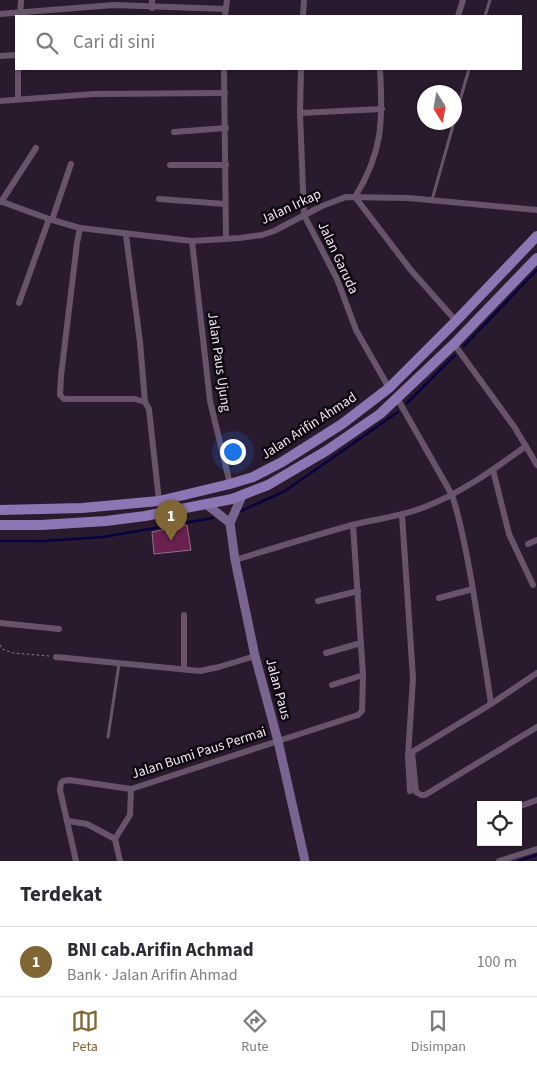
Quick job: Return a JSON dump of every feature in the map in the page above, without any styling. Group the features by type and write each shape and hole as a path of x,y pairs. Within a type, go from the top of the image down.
{"main road":[{"name":"Jalan Arifin Ahmad","path":"1,510 92,507 159,500 253,477 342,424 389,388 537,236"},
{"name":"Jalan Arifin Ahmad","path":"0,525 41,525 106,521 144,516 242,496 268,485 367,424 454,344 536,260"},
{"path":"206,504 230,523 242,496"},
{"path":"0,525 1,510"},
{"name":"Jalan Paus","path":"230,523 235,560 255,656 278,740 305,861"}],"street":[{"path":"20,14 21,0"},
{"path":"152,0 152,8"},
{"path":"225,15 227,0"},
{"path":"302,15 304,0"},
{"path":"458,15 463,0"},
{"path":"0,14 20,14 114,5 152,8 226,9"},
{"path":"0,56 15,55"},
{"path":"18,70 18,99"},
{"path":"224,70 226,239"},
{"name":"Jalan Garuda","path":"301,70 300,113 304,215 337,279 356,330 389,388"},
{"path":"380,70 381,133 375,156 355,197 410,268 456,321"},
{"path":"0,101 94,94 225,93"},
{"path":"300,113 382,109"},
{"path":"174,132 226,128"},
{"path":"0,202 36,148"},
{"path":"19,303 71,164"},
{"path":"170,165 226,165"},
{"name":"Jalan Irkap","path":"0,202 50,220 80,228 192,242 262,235 340,198 408,198 537,210"},
{"path":"159,199 225,204"},
{"path":"80,228 61,376 61,396 64,399 135,399 145,402"},
{"path":"126,234 140,342 145,402 149,409 159,500"},
{"name":"Jalan Paus Ujung","path":"192,242 210,401 230,484"},
{"path":"454,344 487,388 537,465"},
{"path":"397,398 452,495 463,533 491,704"},
{"path":"235,560 353,525 402,515 452,495 493,470 526,446"},
{"path":"493,470 509,534 533,585"},
{"path":"402,515 412,678 409,751 410,791"},
{"path":"332,685 364,675 353,525"},
{"path":"528,544 537,540"},
{"path":"439,598 473,589"},
{"path":"318,602 358,591"},
{"path":"184,615 184,669"},
{"path":"0,623 59,629"},
{"path":"326,653 361,643"},
{"path":"56,657 207,670 255,656"},
{"path":"537,673 491,704 412,752 418,794 425,795 537,727"},
{"name":"Jalan Bumi Paus Permai","path":"76,861 60,790 63,781 69,780 131,789 361,713 364,706 364,675"},
{"path":"120,861 115,839 130,816 131,789"},
{"path":"522,806 537,800"},
{"path":"68,821 87,824 115,839"},
{"path":"499,861 537,849"}],"lane":[{"path":"485,15 490,0"},
{"path":"462,94 469,70"},
{"path":"432,200 452,130"},
{"path":"108,736 119,663"}],"path":[{"path":"0,645 2,649 13,653 56,657"}],"building":[{"path":"187,525 191,550 154,554 152,532"}],"waterway":[{"path":"464,346 537,270"},
{"path":"407,403 455,355"},
{"path":"241,511 285,491 398,412"},
{"path":"0,541 44,541 103,537 213,518"},
{"path":"519,861 537,855"}],"place":[{"name":"BNI cab.Arifin Achmad","path":"171,541"}]}
